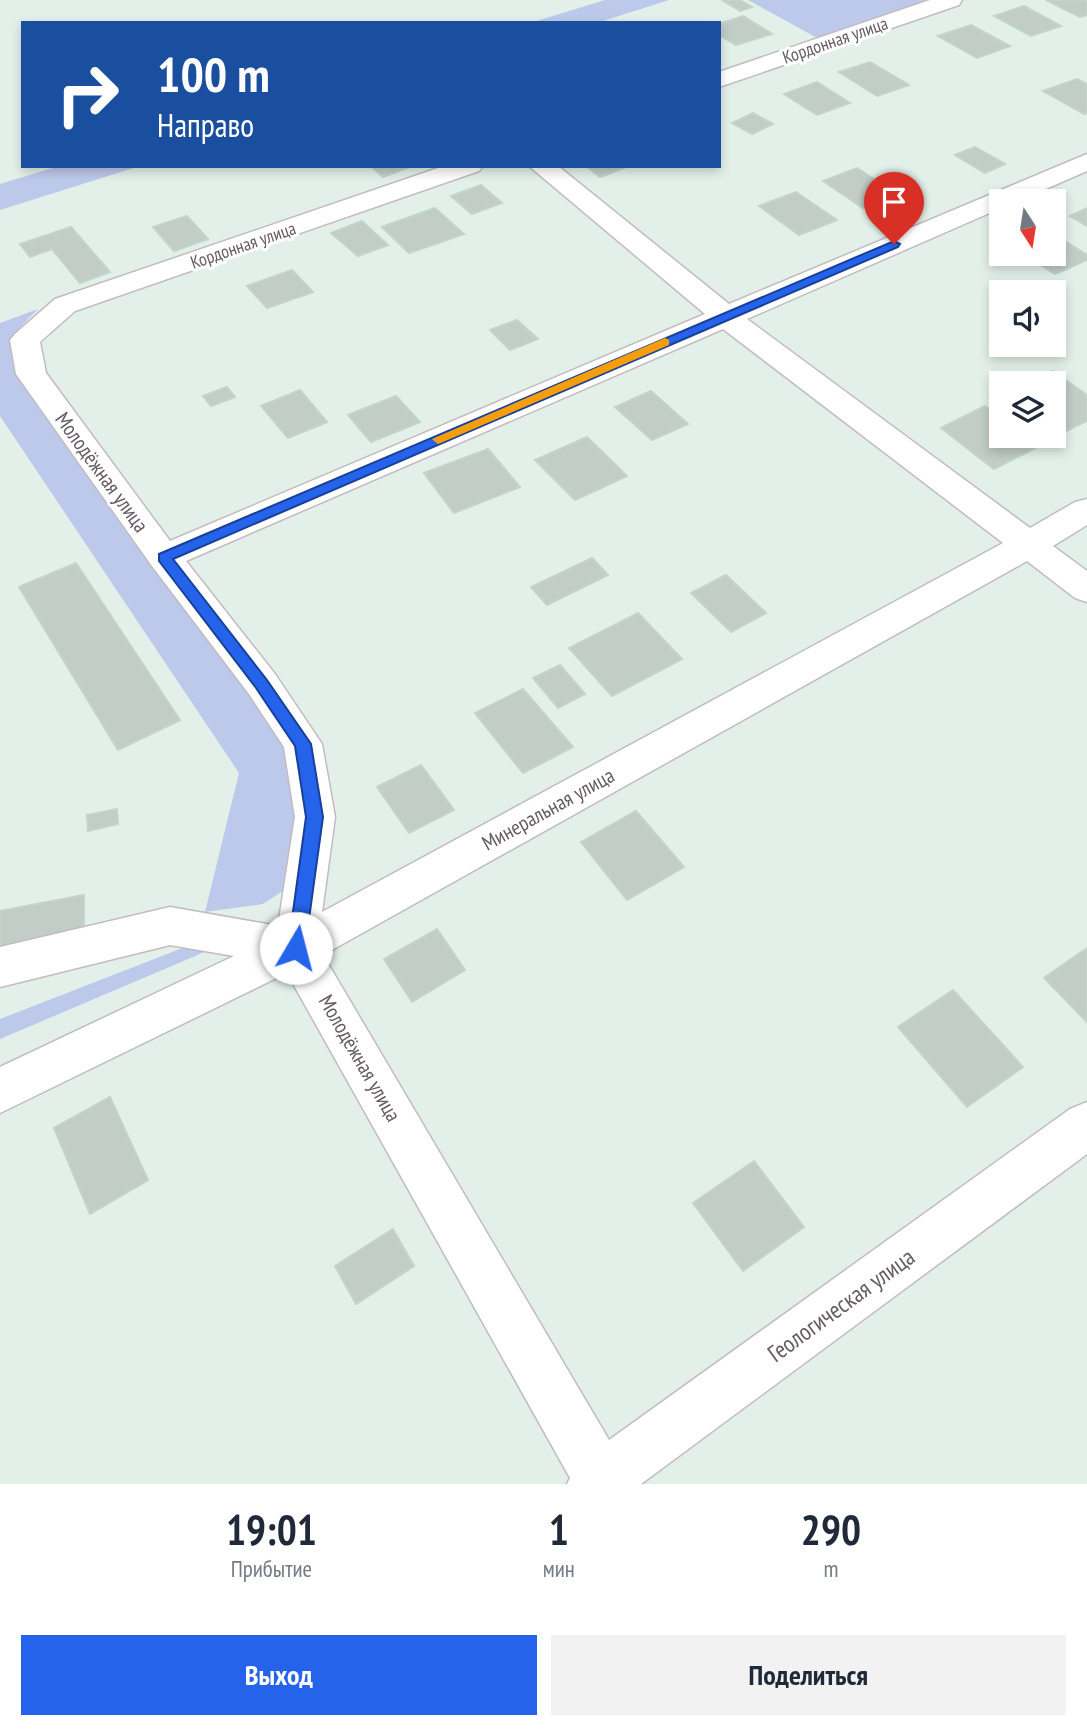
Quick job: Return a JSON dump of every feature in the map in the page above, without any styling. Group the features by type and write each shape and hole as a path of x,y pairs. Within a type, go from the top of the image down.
{"street":[{"name":"Кордонная улица","path":"721,79 951,0"},
{"path":"164,557 1087,162"},
{"name":"Кордонная улица","path":"25,340 65,305 464,168"},
{"path":"544,168 725,316 1087,589"},
{"name":"Молодёжная улица","path":"25,340 31,374 164,557 262,684 303,744 315,817 296,948 600,1482"},
{"name":"Минеральная улица","path":"0,1091 296,948 1030,544 1087,510"},
{"path":"0,967 170,926 296,948"},
{"name":"Геологическая улица","path":"600,1482 1087,1125"}],"shaded area":[{"path":"605,0 669,0 603,21 537,21"},
{"path":"748,0 936,0 821,40"},
{"path":"52,168 134,168 0,210 0,184"},
{"path":"38,309 12,341 12,357 21,380 257,697 287,751 297,815 295,883 263,904 205,912 239,773 0,416 0,323"},
{"path":"185,947 207,951 0,1039 0,1019"}],"building":[{"path":"722,0 740,0 752,7 740,11"},
{"path":"1046,0 1087,0 1087,15 1080,17"},
{"path":"1024,6 1061,26 1031,36 994,16"},
{"path":"743,16 772,34 736,45 721,36 721,23"},
{"path":"971,25 1010,46 977,58 938,36"},
{"path":"870,62 909,85 877,96 839,72"},
{"path":"1077,79 1087,84 1087,113 1084,114 1043,91"},
{"path":"817,82 850,103 817,115 784,94"},
{"path":"753,113 773,124 752,134 732,123"},
{"path":"975,147 1005,164 985,173 955,155"},
{"path":"373,168 407,168 383,177"},
{"path":"589,168 624,168 600,177"},
{"path":"857,168 898,194 863,208 823,181"},
{"path":"481,185 502,203 472,214 451,196"},
{"path":"796,192 837,220 799,235 759,206"},
{"path":"435,208 464,234 409,253 382,227"},
{"path":"1087,208 1087,226 1070,216"},
{"path":"187,216 208,239 174,251 153,227"},
{"path":"362,221 388,245 358,256 331,233"},
{"path":"71,227 110,272 80,283 52,249 30,257 20,244"},
{"path":"1066,242 1087,255 1087,260 1055,274 1042,266 1066,266"},
{"path":"292,270 313,292 267,308 247,286"},
{"path":"517,320 538,339 510,350 490,330"},
{"path":"1066,380 1087,395 1087,421 1066,431"},
{"path":"227,387 235,397 211,406 203,396"},
{"path":"300,390 327,422 288,438 261,406"},
{"path":"651,391 688,424 652,440 615,407"},
{"path":"396,396 420,422 371,442 348,415"},
{"path":"985,406 989,409 989,448 1035,448 994,469 941,428"},
{"path":"587,437 627,476 575,500 535,460"},
{"path":"488,449 520,487 454,513 424,473"},
{"path":"592,558 608,575 547,605 531,587"},
{"path":"76,563 180,720 118,750 19,587"},
{"path":"726,575 766,613 731,632 691,593"},
{"path":"638,613 682,659 612,696 569,648"},
{"path":"560,665 585,694 558,708 533,678"},
{"path":"523,689 573,747 523,773 475,713"},
{"path":"421,765 454,810 409,833 377,787"},
{"path":"117,809 118,824 88,831 87,815"},
{"path":"636,811 684,867 627,900 581,842"},
{"path":"84,895 84,938 0,954 0,911"},
{"path":"437,929 465,970 412,1002 384,959"},
{"path":"1087,948 1087,1022 1044,978"},
{"path":"953,990 1023,1067 967,1107 898,1027"},
{"path":"110,1097 148,1180 90,1214 54,1128"},
{"path":"754,1161 804,1227 743,1271 693,1203"},
{"path":"393,1229 414,1266 356,1304 335,1266"}],"slow traffic":[{"path":"438,439 665,342"}],"route":[{"path":"296,948 315,817 303,744 262,684 164,557 894,244"}]}
